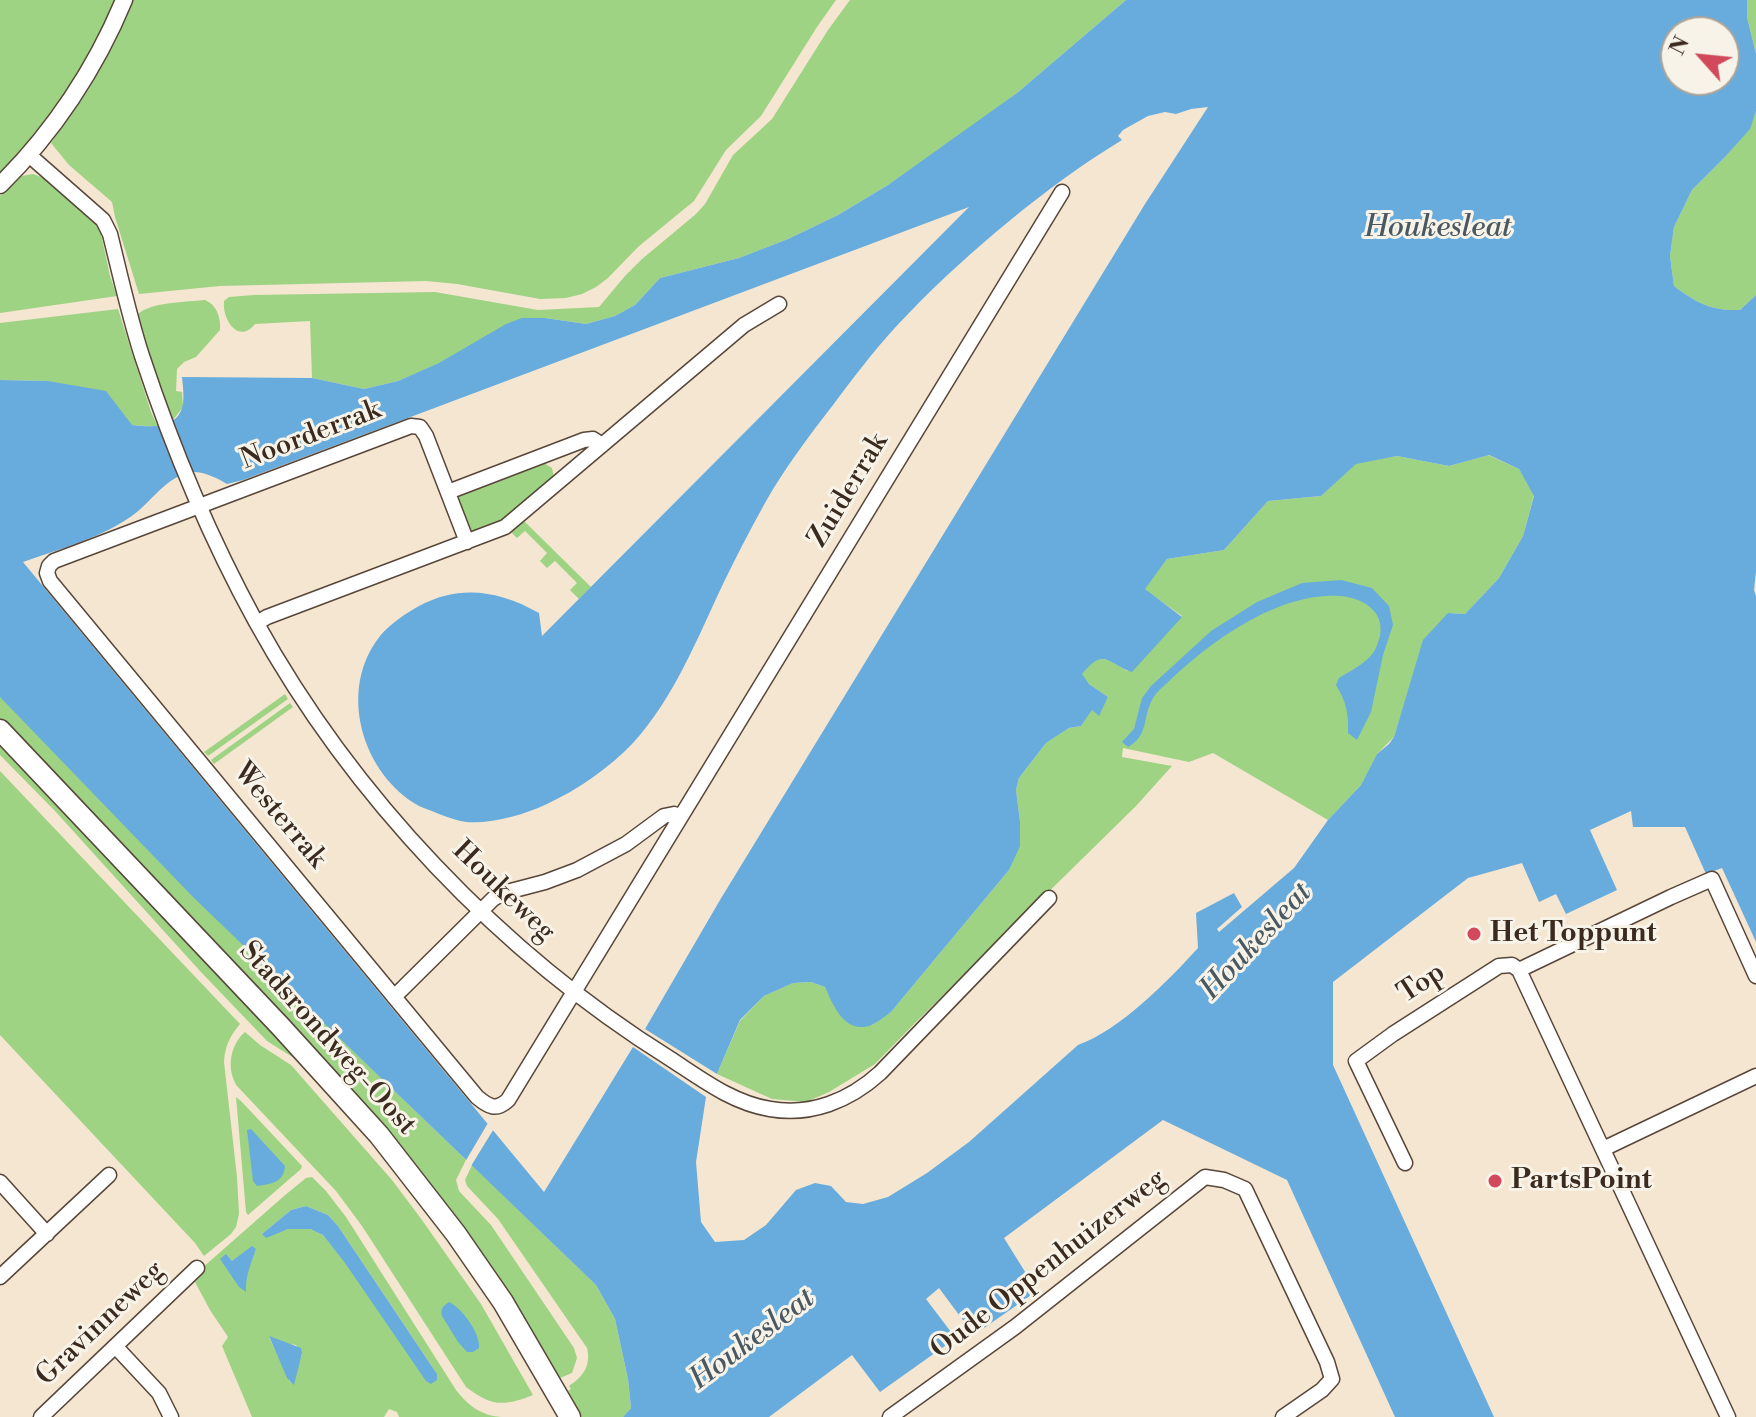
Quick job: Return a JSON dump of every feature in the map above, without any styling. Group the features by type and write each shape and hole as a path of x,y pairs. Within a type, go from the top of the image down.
{"main road":[{"name":"Stadsrondweg-Oost","path":"0,730 379,1135 456,1234 503,1302 570,1417"}],"street":[{"path":"0,185 29,155 83,83 124,0"},
{"name":"Houkeweg","path":"29,155 103,220 110,234 141,354 200,505 257,623 300,694 355,771 413,840 481,911 574,992 637,1038 743,1102 773,1110 812,1109 835,1103 872,1080 1049,898"},
{"name":"Zuiderrak","path":"574,992 1062,192"},
{"path":"257,623 505,527 744,325 779,304"},
{"name":"Noorderrak","path":"200,505 411,426 420,427 467,542"},
{"path":"448,492 584,440 593,439 602,445"},
{"name":"Westerrak","path":"200,505 54,561 47,573 50,581 486,1105 495,1108 508,1100 574,992"},
{"path":"394,997 493,899 503,893 577,870 626,844 664,816 680,816"},
{"name":"Top","path":"1405,1163 1356,1061 1485,974 1506,965 1519,970 1712,879 1756,976"},
{"path":"1519,970 1728,1417"},
{"path":"1603,1149 1756,1076"},
{"path":"0,1277 109,1175"},
{"name":"Oude Oppenhuizerweg","path":"890,1417 1015,1327 1205,1177 1224,1180 1245,1189 1327,1362 1332,1379 1322,1390 1283,1417"},
{"path":"0,1182 47,1234"},
{"name":"Gravinneweg","path":"41,1417 197,1268"},
{"path":"116,1347 159,1393 171,1417"}],"green space":[{"path":"0,0 116,0 64,100 38,136 0,175"},
{"path":"129,0 836,0 761,116 726,150 694,201 596,287 566,298 540,299 426,281 220,286 139,294 112,202 69,165 51,143 80,97"},
{"path":"850,0 1126,0 1017,93 888,185 838,215 788,239 739,258 660,278 635,305 615,316 586,324 545,318 398,381 364,389 312,378 310,321 255,324 243,332 237,331 228,322 224,301 229,297 254,295 435,292 538,310 599,307 642,259 705,204 733,155 772,119"},
{"path":"1747,0 1756,0 1756,54 1747,17"},
{"path":"1756,111 1756,295 1740,310 1721,309 1697,301 1674,286 1670,256 1674,227 1692,190 1749,129"},
{"path":"33,174 47,179 100,229 117,296 0,313 0,196 22,176"},
{"path":"205,300 217,312 220,330 196,357 177,369 176,391 182,392 183,407 173,420 156,377 138,314 160,305"},
{"path":"118,309 158,427 132,425 48,381 0,380 0,323"},
{"path":"1488,455 1519,469 1534,495 1523,536 1499,578 1465,614 1448,613 1408,692 1394,737 1378,753 1361,785 1328,820 1213,753 1189,762 1123,748 1122,757 1172,766 1136,806 875,1064 806,1102 772,1099 717,1074 740,1021 764,996 793,983 811,982 825,987 835,1007 872,1025 891,1012 1009,870 1020,821 1016,790 1019,778 1046,743 1069,728 1081,726 1092,709 1098,715 1108,697 1089,684 1081,674 1103,659 1127,671 1182,616 1144,589 1167,559 1224,550 1268,501 1321,496 1356,463 1397,456 1449,466"},
{"path":"544,463 552,468 554,477 526,504 491,527 469,530 457,501 460,494"},
{"path":"523,520 591,587 579,599 570,590 577,583 555,561 547,568 540,561 547,553 525,531 517,538 511,532"},
{"path":"0,621 247,948 466,1160 456,1180 459,1191 491,1225 574,1348 577,1358 572,1373 560,1378 498,1280 169,897 0,719"},
{"path":"285,694 288,699 208,756 204,752"},
{"path":"290,703 293,707 214,764 211,760"},
{"path":"0,741 305,1065 267,1041 200,971 0,755"},
{"path":"0,771 240,1024 229,1042 224,1062 239,1214 231,1234 204,1256 0,1035"},
{"path":"245,1032 291,1065 392,1180 481,1304 533,1395 498,1403 466,1387 336,1191 237,1086 231,1058"},
{"path":"236,1097 302,1166 248,1215 246,1212"},
{"path":"472,1165 596,1285 615,1319 628,1379 631,1408 623,1417 582,1417 568,1391 585,1370 587,1348 498,1219 467,1186 465,1180"},
{"path":"312,1177 346,1217 456,1390 476,1409 501,1417 399,1417 397,1412 389,1409 384,1417 252,1417 222,1346 228,1337 195,1282 203,1274 201,1269 306,1178","holes":["306,1206 328,1215 338,1226 437,1374 323,1235 310,1229 262,1234 291,1210","256,1249 248,1269 245,1282 226,1254 232,1261","269,1337 296,1345 302,1354 290,1382"]}],"water":[{"name":"Houkesleat","path":"1126,0 1747,0 1747,17 1756,54 1756,111 1750,129 1692,190 1674,227 1670,256 1674,286 1705,305 1740,310 1756,295 1756,942 1722,868 1706,874 1685,827 1633,827 1631,811 1590,830 1617,890 1566,914 1556,894 1539,902 1522,863 1468,878 1333,982 1333,1065 1494,1417 1395,1417 1287,1180 1163,1120 1004,1238 1037,1291 974,1335 939,1288 926,1299 954,1336 949,1343 880,1392 852,1355 769,1417 623,1417 631,1408 628,1379 615,1319 596,1285 194,898 0,697 0,380 48,381 106,391 132,425 147,426 163,425 176,419 183,401 182,377 312,378 364,389 398,381 439,363 522,318 586,324 615,316 635,305 660,278 739,258 788,239 838,215 888,185 1017,93","holes":["1208,107 1145,204 720,900 645,1029 717,1074 740,1020 764,996 793,983 811,982 825,987 841,1016 853,1025 869,1026 891,1012 1009,870 1020,846 1016,790 1019,778 1046,743 1069,728 1081,726 1092,710 1099,716 1108,697 1089,684 1082,674 1102,659 1132,672 1182,617 1145,589 1167,559 1224,550 1268,501 1321,496 1356,464 1397,456 1449,466 1489,455 1519,469 1534,496 1523,536 1499,578 1465,614 1448,613 1423,640 1394,737 1377,754 1361,785 1328,820 1294,868 1219,932 1217,929 1242,907 1234,893 1196,913 1198,948 1158,989 1110,1028 1078,1045 969,1142 888,1197 863,1204 846,1202 831,1186 815,1183 796,1190 766,1225 744,1240 715,1242 701,1222 696,1162 706,1097 633,1047 544,1192 23,562 111,529 184,474 200,473 227,484 243,480 969,207 542,636 539,613 495,595 480,593 435,599 398,619 380,636 367,657 360,681 358,705 370,752 383,774 399,792 421,807 452,819 476,822 518,815 571,792 624,752 648,726 684,667 772,490 870,358 932,290 1010,220 1066,177 1122,140 1118,136 1123,130 1148,116"]},
{"path":"1341,580 1372,588 1389,606 1393,625 1371,712 1357,740 1348,733 1346,708 1336,685 1339,678 1373,653 1380,636 1379,619 1370,607 1356,599 1319,596 1262,614 1213,644 1155,695 1142,732 1135,742 1128,747 1122,742 1134,729 1142,698 1151,686 1211,631 1257,602 1302,583"},
{"path":"251,1129 285,1166 282,1176 276,1181 257,1186 253,1181 247,1130"},
{"path":"306,1206 328,1215 338,1226 437,1374 437,1380 431,1384 426,1381 323,1235 310,1229 288,1229 266,1238 262,1234 291,1210"},
{"path":"252,1246 256,1249 247,1275 246,1292 239,1287 220,1259 226,1254 232,1261"},
{"path":"449,1302 474,1329 479,1348 473,1352 467,1352 458,1342 442,1316 442,1308"},
{"path":"269,1336 301,1348 294,1385 287,1378"}],"pier":[{"path":"488,1123 495,1127 471,1166 465,1162"}],"place":[{"name":"Het Toppunt","path":"1474,934"},
{"name":"PartsPoint","path":"1495,1181"}]}
